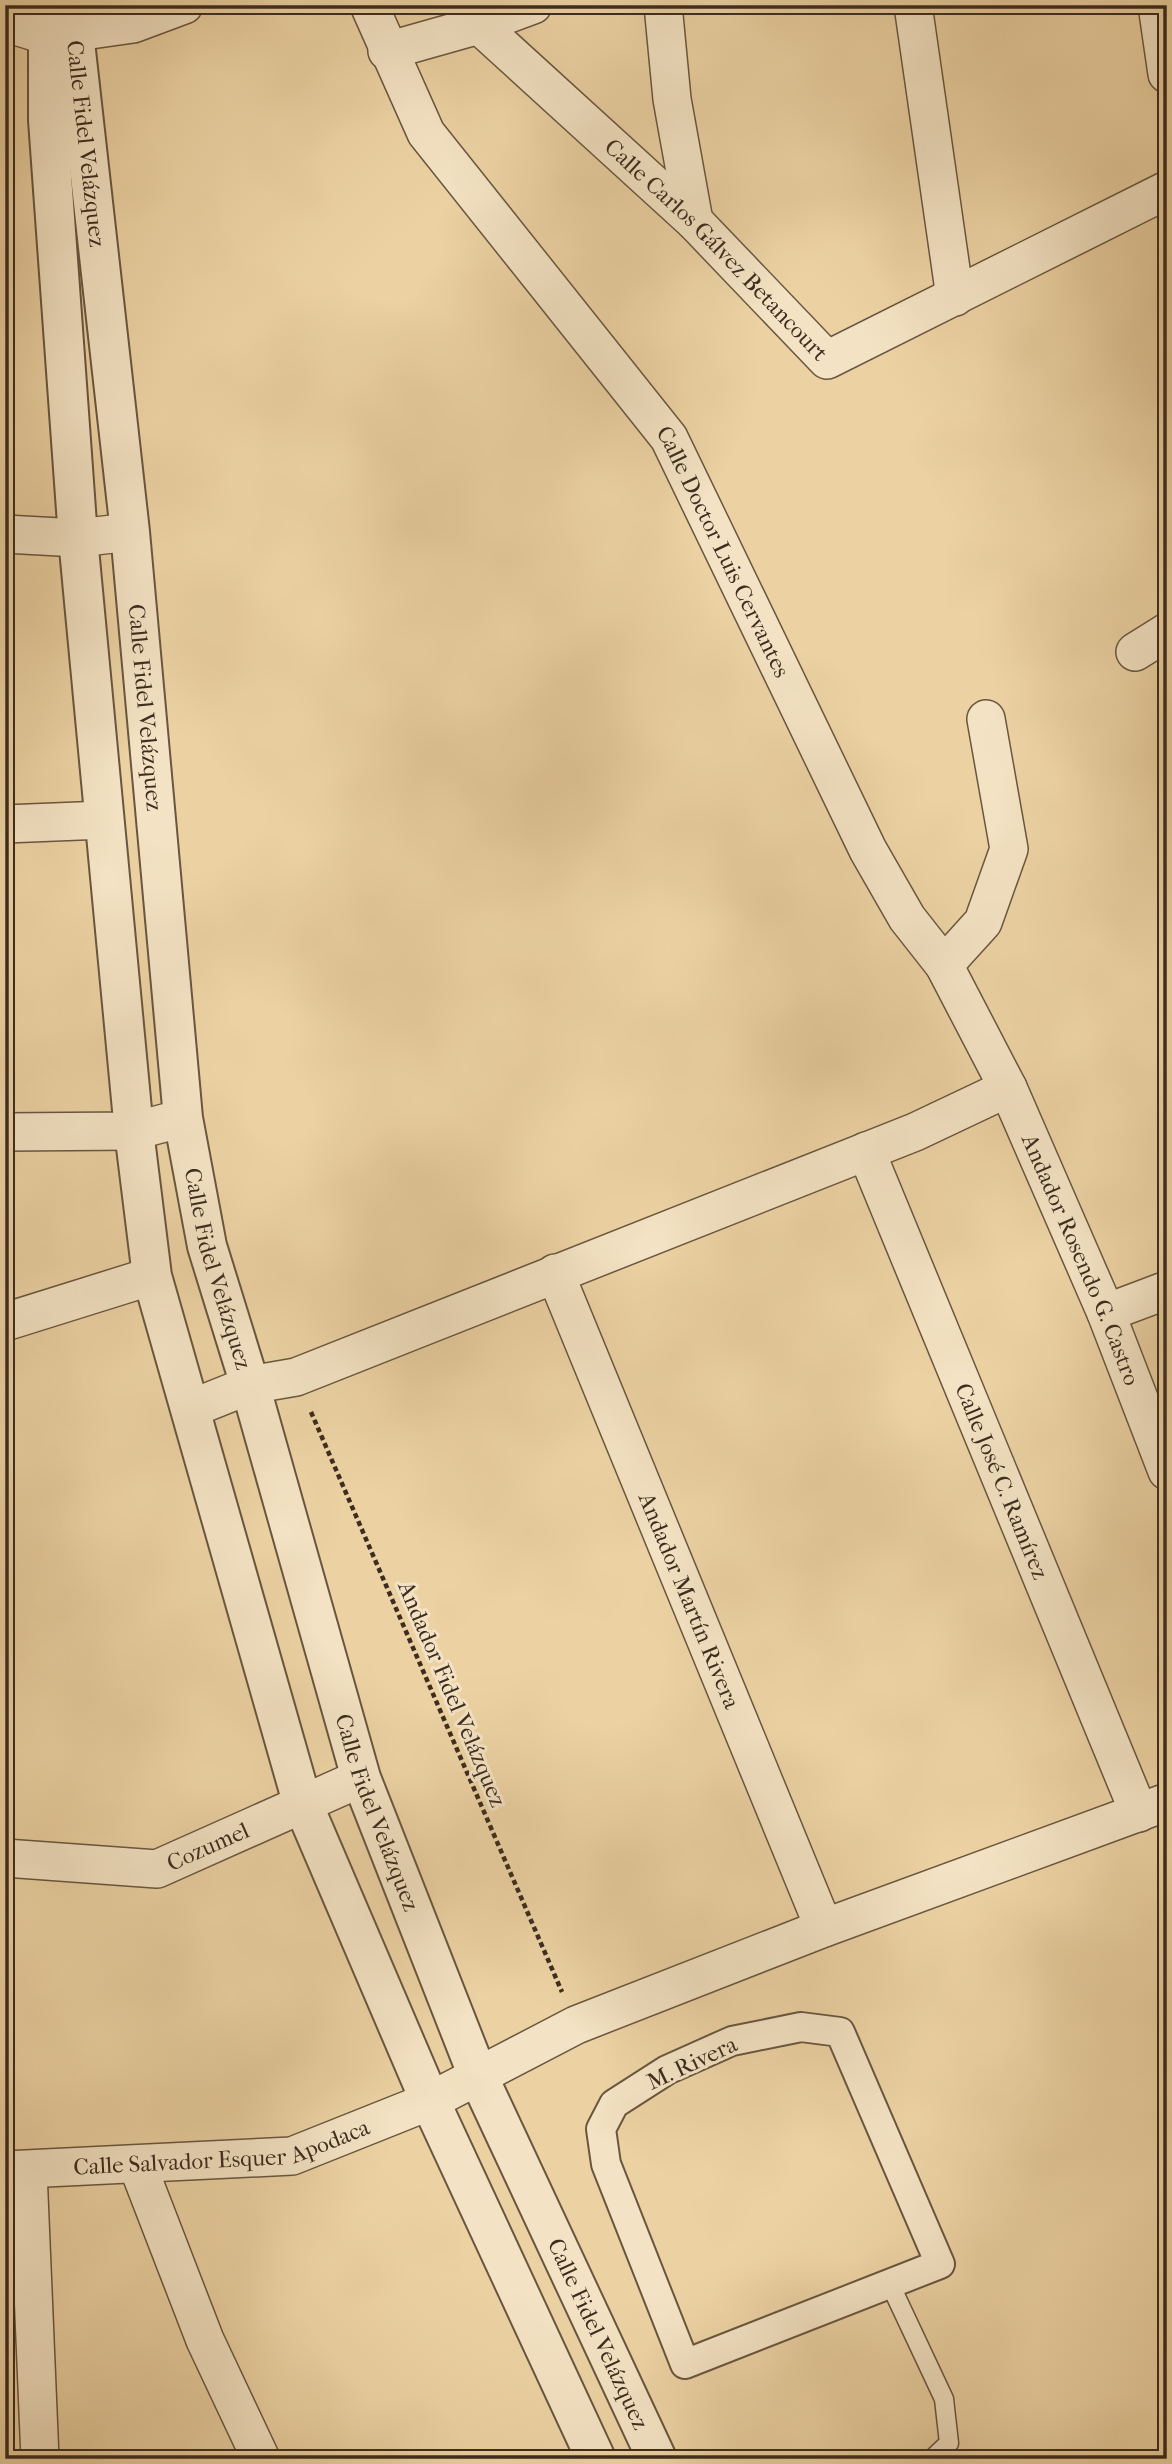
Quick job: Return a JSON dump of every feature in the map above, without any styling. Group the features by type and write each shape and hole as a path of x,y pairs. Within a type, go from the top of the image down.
{"street":[{"path":"6,23 54,15 134,24 184,5"},
{"name":"Calle Doctor Luis Cervantes","path":"369,5 387,51 426,133 669,438 867,850 907,918 944,965 1008,1088"},
{"path":"387,51 480,26 533,5"},
{"path":"663,5 672,100 694,221"},
{"path":"913,5 955,297"},
{"path":"1157,5 1167,74"},
{"name":"Calle Fidel Velázquez","path":"54,15 130,532 183,1118 207,1246 250,1385 360,1778 478,2076 657,2459"},
{"name":"Calle Fidel Velázquez","path":"54,15 48,120 78,538 134,1131 152,1276 302,1802 430,2101 596,2459"},
{"name":"Calle Carlos Gálvez Betancourt","path":"480,26 694,221 827,360 1167,190"},
{"path":"5,534 78,538 130,532"},
{"path":"1135,652 1167,632"},
{"path":"944,965 983,922 1009,849 986,719"},
{"path":"5,824 104,820"},
{"path":"190,1409 250,1385 296,1377 915,1132 1008,1088"},
{"name":"Andador Rosendo G. Castro","path":"1008,1088 1106,1313 1167,1471"},
{"path":"5,1132 134,1131 183,1118"},
{"name":"Calle José C. Ramírez","path":"866,1151 1153,1807"},
{"name":"Andador Martín Rivera","path":"555,1273 824,1928"},
{"path":"5,1322 152,1276"},
{"path":"1106,1313 1167,1290"},
{"name":"Cozumel","path":"5,1858 157,1869 360,1778"},
{"name":"Calle Salvador Esquer Apodaca","path":"16,2170 292,2155 430,2101 576,2025 824,1928 1153,1807"},
{"name":"M. Rivera","path":"801,2027 840,2032 940,2264 890,2284 685,2364 606,2164 601,2129 614,2104 667,2070 732,2041 801,2027"},
{"path":"137,2164 205,2340 261,2459"},
{"path":"16,2170 40,2459"}],"lane":[{"path":"890,2284 944,2399 949,2443 932,2459"}],"path":[{"name":"Andador Fidel Velázquez","path":"296,1377 576,2025"}]}
